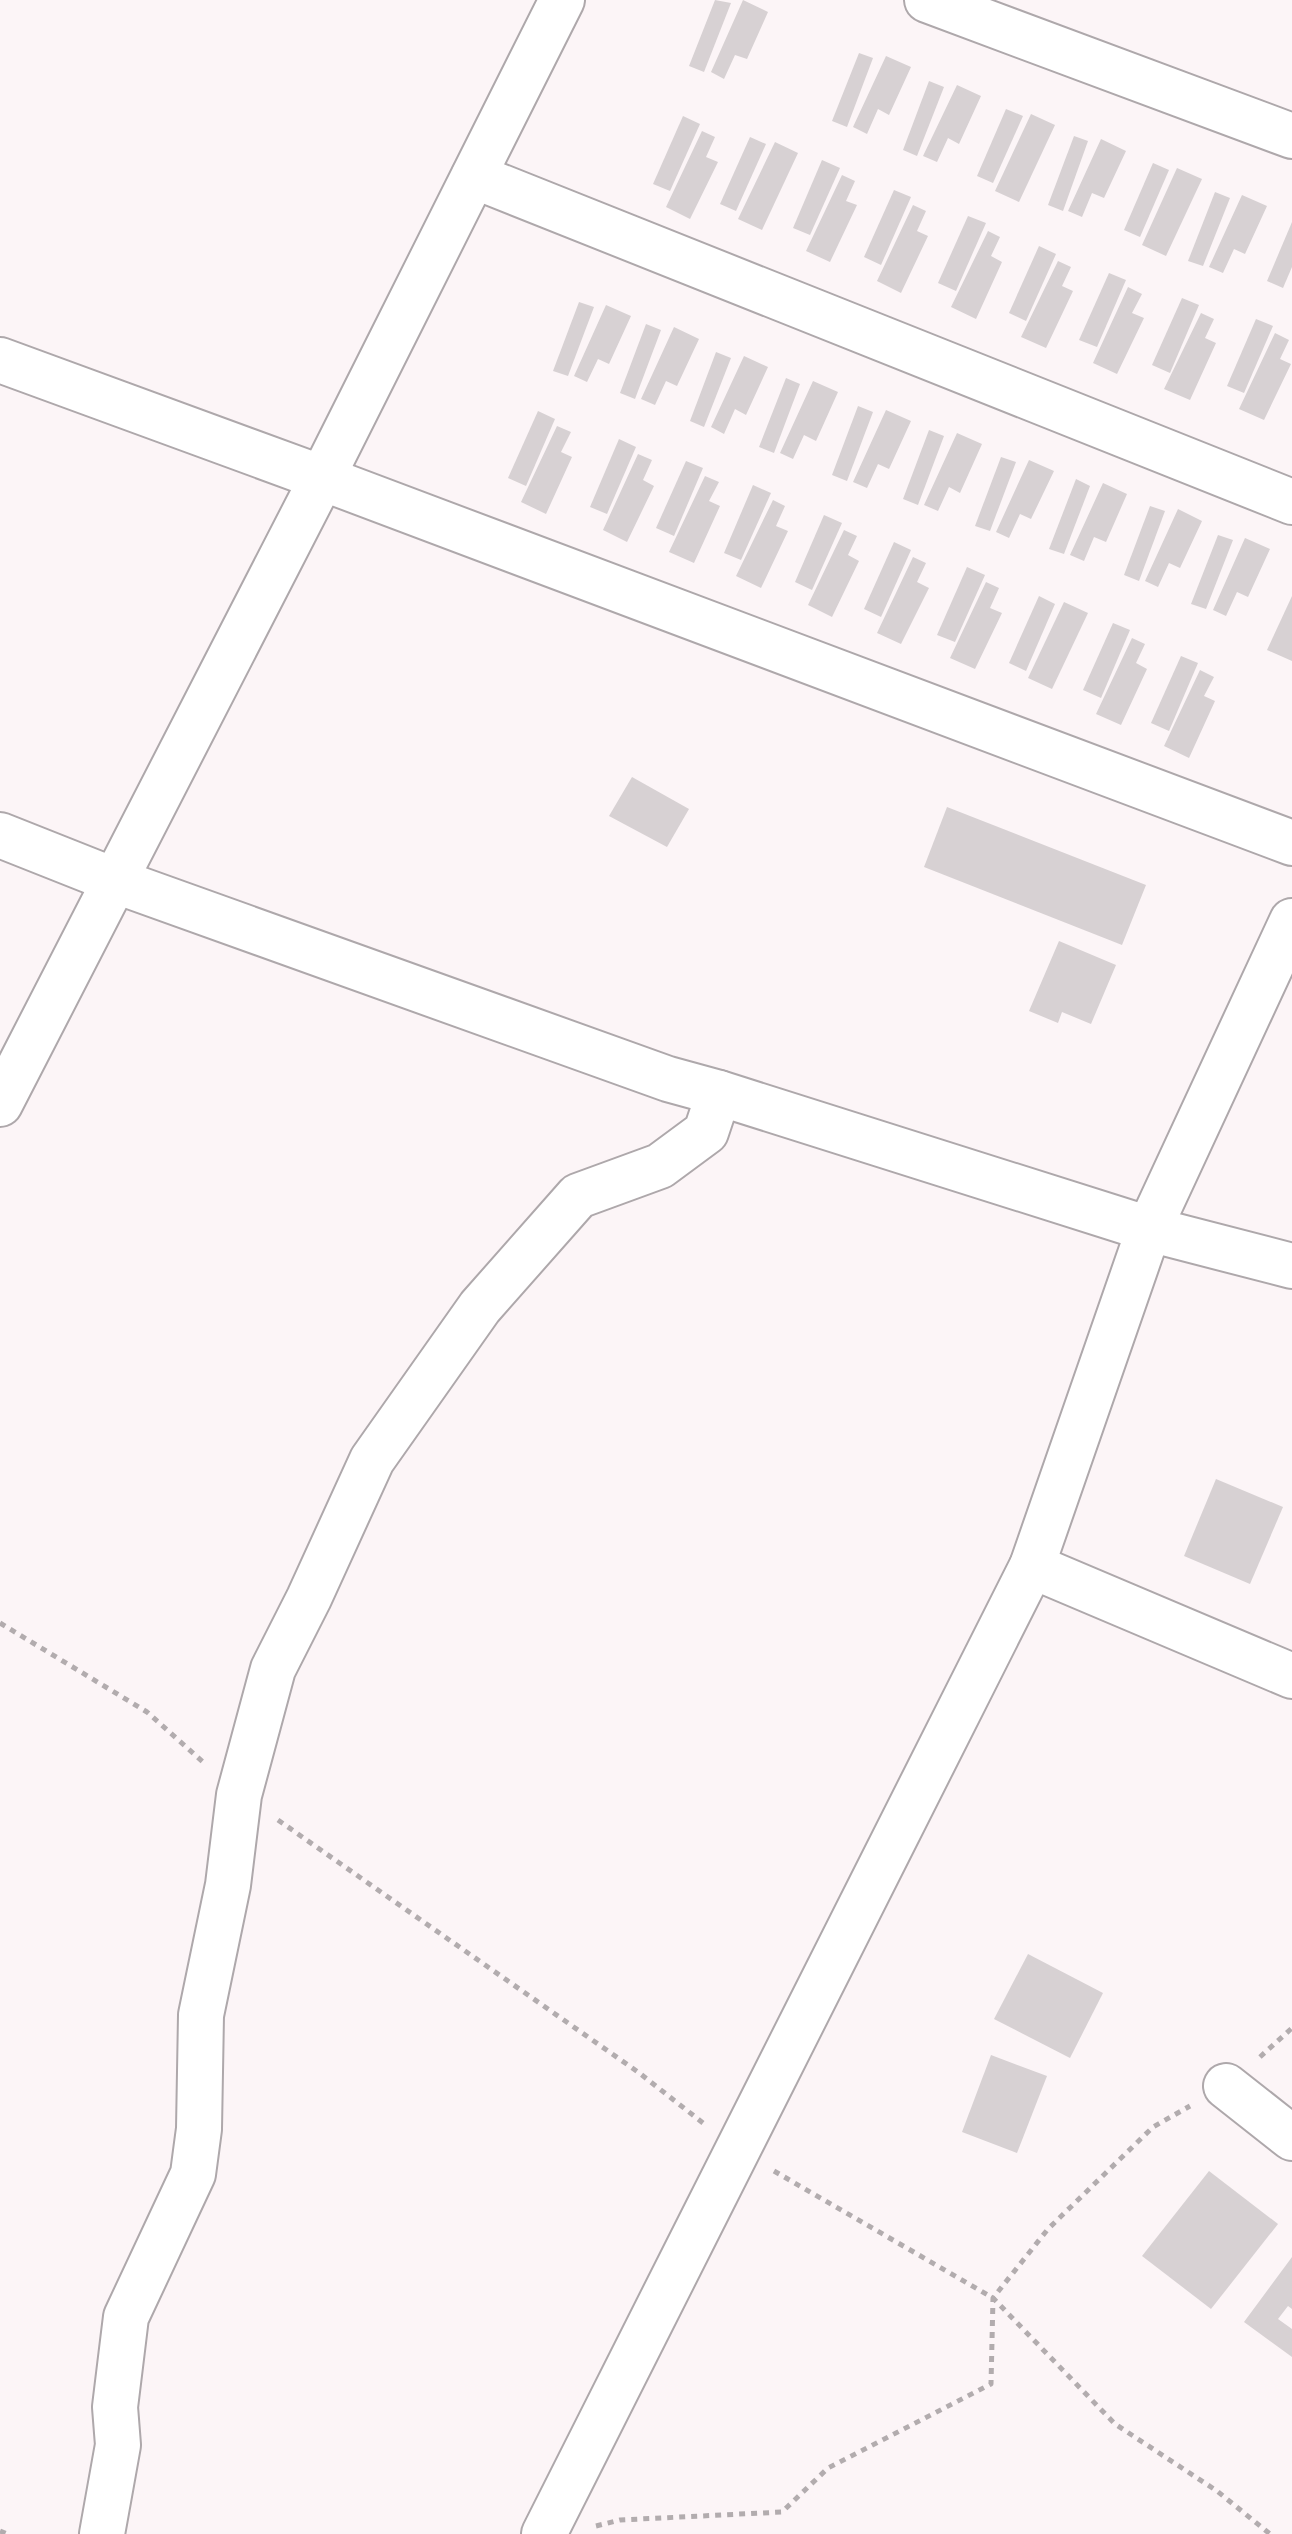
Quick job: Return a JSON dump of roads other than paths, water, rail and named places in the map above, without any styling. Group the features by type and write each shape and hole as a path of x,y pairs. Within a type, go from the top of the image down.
{"street":[{"path":"0,1104 322,478 562,0"},
{"path":"927,0 1292,136"},
{"path":"474,176 1292,502"},
{"path":"0,360 1292,843"},
{"path":"0,835 116,881 653,1074 1149,1229 1292,1266"},
{"path":"544,2534 1032,1566 1149,1229 1292,921"},
{"path":"102,2534 118,2445 115,2407 126,2317 193,2174 199,2129 201,2015 228,1885 239,1795 273,1669 372,1460 480,1307 578,1196 660,1166 706,1132 719,1093"},
{"path":"1032,1566 1292,1676"},
{"path":"1226,2086 1292,2138"}]}
